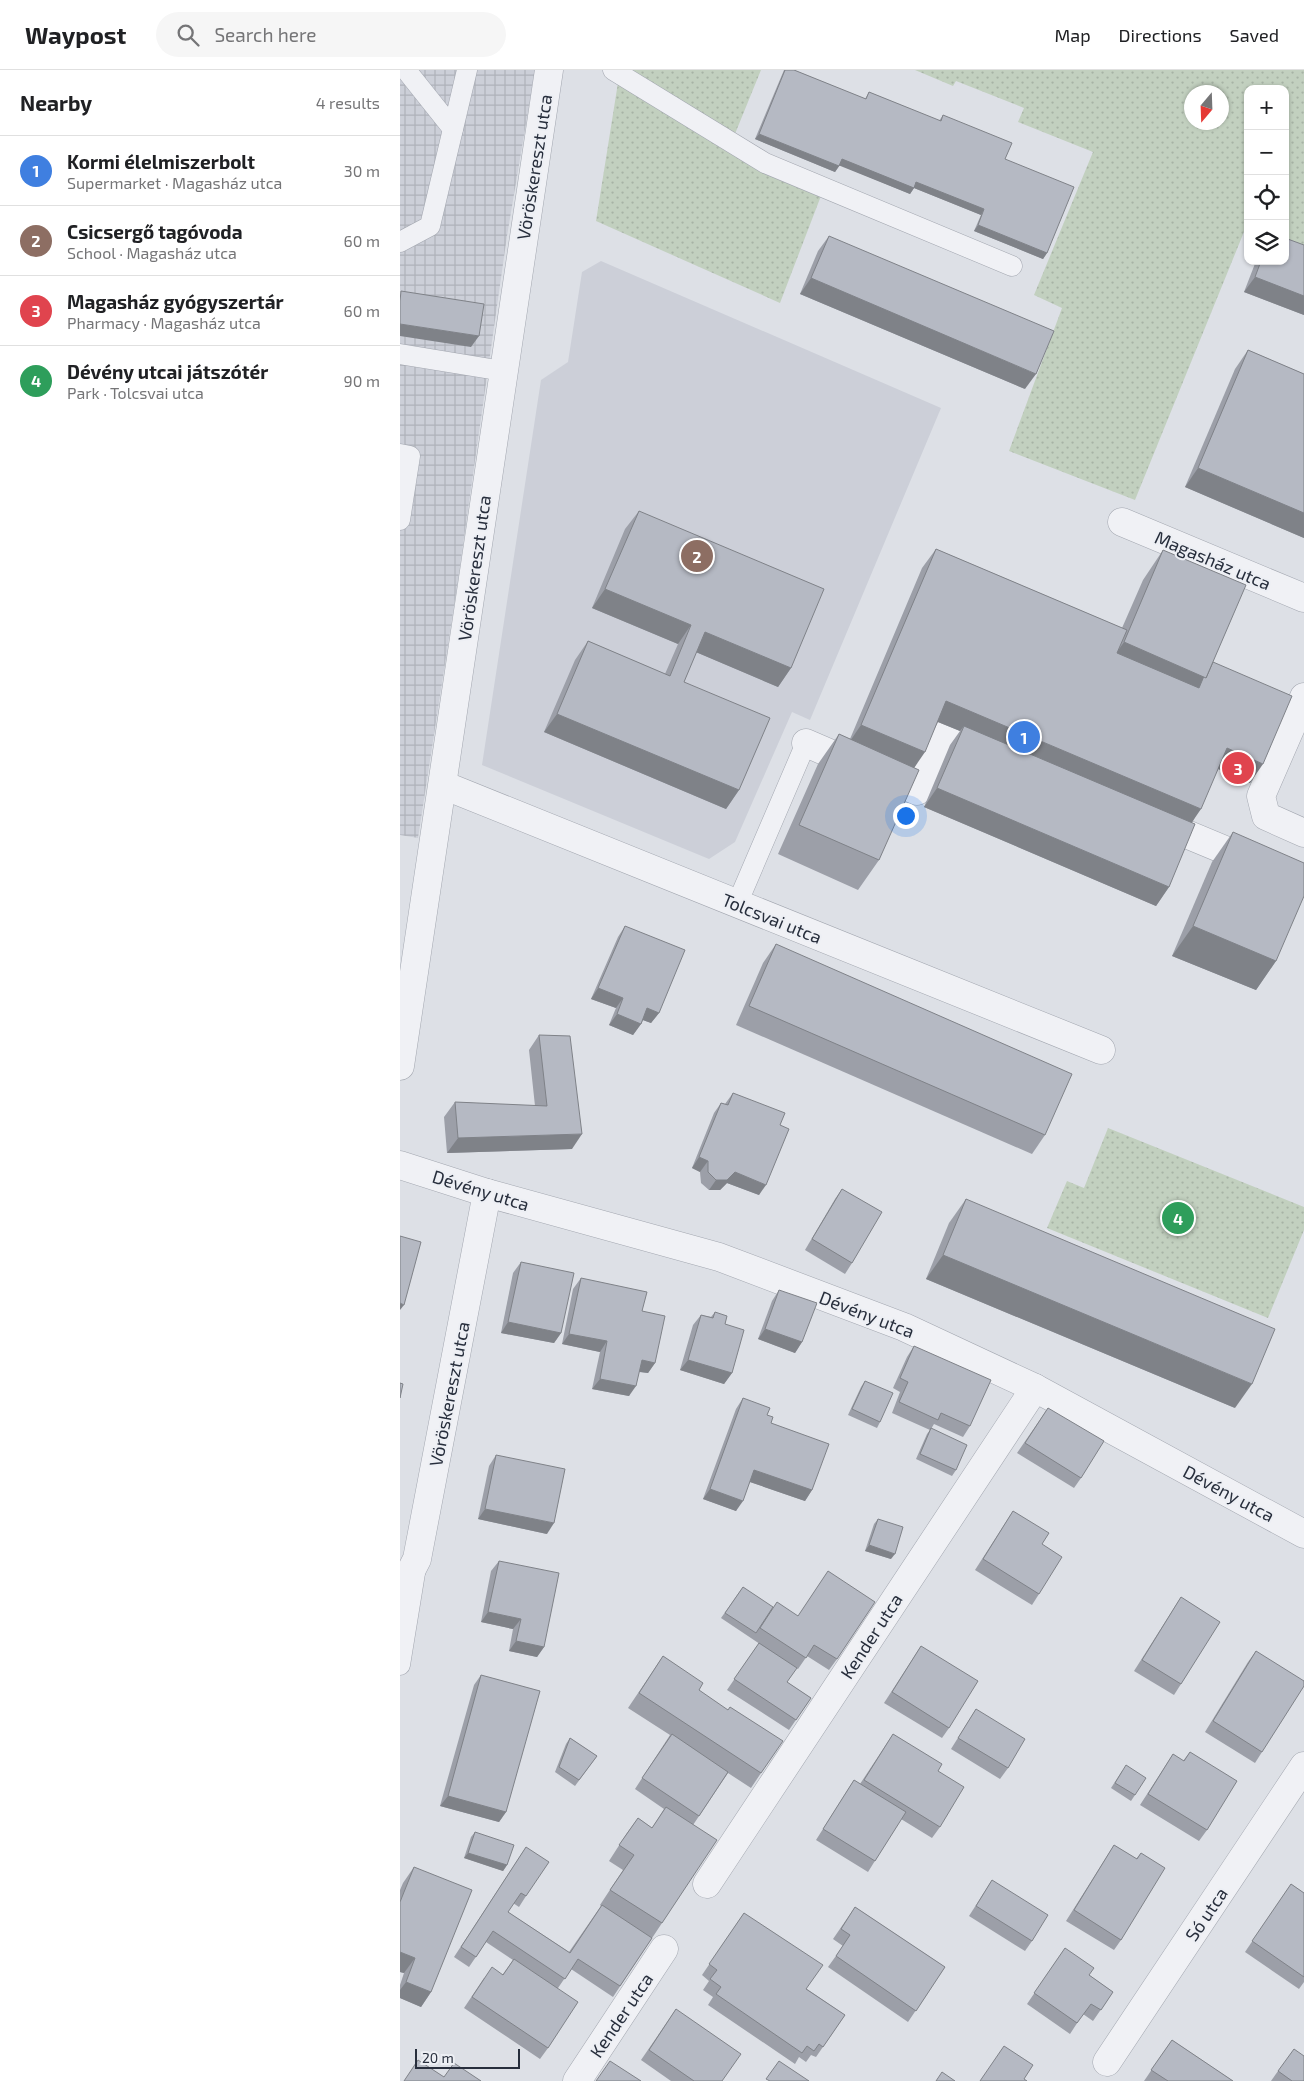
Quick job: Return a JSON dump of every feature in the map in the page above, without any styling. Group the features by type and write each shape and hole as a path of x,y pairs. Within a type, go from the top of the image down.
{"street":[{"name":"Vöröskereszt utca","path":"400,1066 549,70"},
{"name":"Magasház utca","path":"1122,522 1304,598"},
{"path":"1304,697 1261,796 1266,816 1304,833"},
{"path":"806,743 917,791 941,732 1015,763"},
{"name":"Tolcsvai utca","path":"443,785 1101,1050"},
{"path":"1134,812 1304,883"},
{"name":"Dévény utca","path":"400,1165 488,1193 719,1257 904,1327 1035,1388 1304,1534"},
{"name":"Vöröskereszt utca","path":"400,1592 417,1559 488,1193"},
{"name":"Kender utca","path":"707,1884 1035,1388"},
{"name":"Só utca","path":"1107,2062 1304,1766"},
{"name":"Kender utca","path":"577,2081 664,1949"}],"lane":[{"path":"406,70 453,129"},
{"path":"400,242 430,226 467,70"},
{"path":"613,70 765,163 1012,266"},
{"path":"400,354 503,371"},
{"path":"400,454 410,456 400,520"},
{"path":"737,904 806,743"},
{"path":"400,1665 417,1559"}],"shaded area":[{"path":"400,70 535,70 507,236 458,580 418,838 400,835"},
{"path":"601,261 941,408 810,720 792,712 735,842 709,859 482,765 541,380 568,362 582,272"}],"green space":[{"path":"620,70 761,70 728,151 824,188 780,303 596,221"},
{"path":"915,70 1304,70 1304,246 1289,240 1289,85 1244,85 1244,232 1135,500 1009,451 1062,308 1034,295 1093,152 1018,122 1024,108 956,81 953,86"},
{"path":"1108,1128 1304,1207 1304,1230 1268,1318 1047,1228 1067,1181 1084,1188"}],"building":[{"path":"785,70 794,70 866,99 869,92 941,121 943,115 1012,143 1005,159 1074,187 1047,253 978,225 984,209 916,182 914,188 842,159 839,166 759,134"},
{"path":"829,236 1054,331 1036,374 811,278"},
{"path":"1289,239 1304,245 1304,296 1255,277 1260,265 1289,265"},
{"path":"401,291 484,304 479,336 400,324"},
{"path":"1248,350 1304,374 1304,513 1198,468"},
{"path":"639,511 824,589 791,668 705,632 684,682 770,718 739,790 557,714 588,641 670,676 691,625 605,589"},
{"path":"936,549 1127,630 1117,653 1199,688 1213,662 1292,696 1263,764 1227,748 1201,809 946,701 925,752 861,725"},
{"path":"1163,550 1246,585 1206,678 1124,642"},
{"path":"964,726 1195,824 1169,887 937,788"},
{"path":"839,734 919,770 879,860 799,825"},
{"path":"1233,832 1304,863 1304,896 1276,961 1193,926"},
{"path":"625,926 685,950 659,1013 647,1008 641,1024 617,1014 623,998 598,988"},
{"path":"776,944 1072,1074 1045,1135 749,1006"},
{"path":"539,1035 570,1036 582,1134 458,1138 455,1102 547,1106"},
{"path":"733,1093 785,1113 780,1125 789,1129 766,1185 735,1172 727,1180 716,1180 708,1172 708,1161 699,1157 721,1103 728,1105"},
{"path":"842,1189 882,1212 852,1263 812,1239"},
{"path":"966,1199 1275,1329 1252,1384 943,1255"},
{"path":"400,1236 421,1242 404,1305 400,1303"},
{"path":"521,1262 574,1273 561,1333 508,1322"},
{"path":"581,1278 647,1292 642,1311 665,1316 655,1363 642,1360 636,1386 600,1379 607,1341 569,1334"},
{"path":"779,1290 817,1303 802,1342 765,1329"},
{"path":"715,1312 727,1316 725,1324 744,1330 732,1373 688,1360 701,1315 713,1318"},
{"path":"914,1346 991,1380 970,1426 941,1413 938,1420 899,1402 908,1382 900,1378"},
{"path":"865,1381 893,1393 880,1422 852,1409"},
{"path":"400,1383 403,1384 400,1398"},
{"path":"743,1398 770,1408 767,1415 773,1417 771,1423 829,1444 812,1490 754,1470 743,1501 710,1489"},
{"path":"1048,1408 1104,1441 1081,1478 1025,1443"},
{"path":"931,1428 967,1445 956,1470 920,1454"},
{"path":"496,1455 565,1469 554,1523 485,1509"},
{"path":"1013,1511 1049,1533 1042,1544 1062,1557 1039,1594 983,1559"},
{"path":"878,1519 903,1527 895,1554 869,1545"},
{"path":"499,1561 559,1573 544,1647 516,1641 521,1619 488,1612"},
{"path":"828,1571 875,1602 837,1659 814,1645 806,1658 760,1628 777,1602 798,1616"},
{"path":"743,1587 773,1607 756,1633 725,1613"},
{"path":"1181,1597 1220,1622 1181,1684 1142,1660"},
{"path":"759,1643 797,1668 787,1682 811,1698 796,1720 734,1679"},
{"path":"921,1646 978,1681 949,1728 892,1692"},
{"path":"1256,1651 1304,1681 1304,1686 1262,1752 1213,1721"},
{"path":"663,1656 703,1683 699,1690 728,1710 730,1707 783,1741 761,1773 639,1693"},
{"path":"481,1675 540,1691 506,1812 448,1796"},
{"path":"976,1709 1025,1739 1008,1768 958,1738"},
{"path":"672,1734 728,1772 699,1816 642,1778"},
{"path":"893,1734 942,1764 938,1771 964,1787 940,1827 864,1780"},
{"path":"570,1738 597,1756 579,1780 559,1767"},
{"path":"1190,1752 1237,1781 1207,1830 1148,1794 1173,1754 1184,1761"},
{"path":"1126,1765 1146,1778 1135,1795 1115,1783"},
{"path":"854,1780 906,1812 875,1861 823,1829"},
{"path":"666,1807 717,1840 662,1923 610,1890 634,1855 619,1845 638,1818 652,1828"},
{"path":"475,1832 514,1845 507,1865 468,1853"},
{"path":"1114,1845 1137,1859 1141,1853 1165,1868 1121,1940 1074,1910"},
{"path":"526,1847 549,1862 526,1896 521,1893 508,1912 570,1953 602,1905 652,1938 620,1986 578,1959 565,1979 493,1931 476,1957 461,1947"},
{"path":"414,1867 472,1890 431,1992 406,1982 415,1958 400,1952 400,1902"},
{"path":"992,1880 1048,1915 1032,1941 976,1906"},
{"path":"1291,1884 1304,1893 1304,1977 1252,1941"},
{"path":"855,1907 945,1967 916,2011 836,1956 850,1935 841,1929"},
{"path":"744,1913 823,1965 806,1989 845,2015 823,2047 819,2044 814,2051 807,2046 802,2053 716,1994 721,1987 710,1979 717,1970 709,1964"},
{"path":"1065,1948 1094,1968 1089,1975 1113,1992 1101,2010 1091,2004 1077,2023 1034,1993"},
{"path":"514,1959 578,2002 548,2048 472,1997 492,1967 503,1975"},
{"path":"676,2009 741,2054 722,2081 694,2081 649,2050"},
{"path":"1172,2040 1233,2081 1168,2081 1151,2070"},
{"path":"1004,2046 1033,2065 1024,2079 1027,2081 980,2081"},
{"path":"1294,2049 1304,2056 1304,2081 1292,2081 1278,2071"},
{"path":"418,2060 444,2077 454,2063 481,2081 404,2081"},
{"path":"610,2061 641,2081 596,2081"},
{"path":"779,2061 809,2081 770,2081 766,2079"},
{"path":"942,2072 955,2081 936,2081"}],"place":[{"name":"Csicsergő tagóvoda","path":"697,556"},
{"name":"Kormi élelmiszerbolt","path":"1024,737"},
{"name":"Magasház gyógyszertár","path":"1238,768"},
{"name":"Dévény utcai játszótér","path":"1178,1218"}]}
